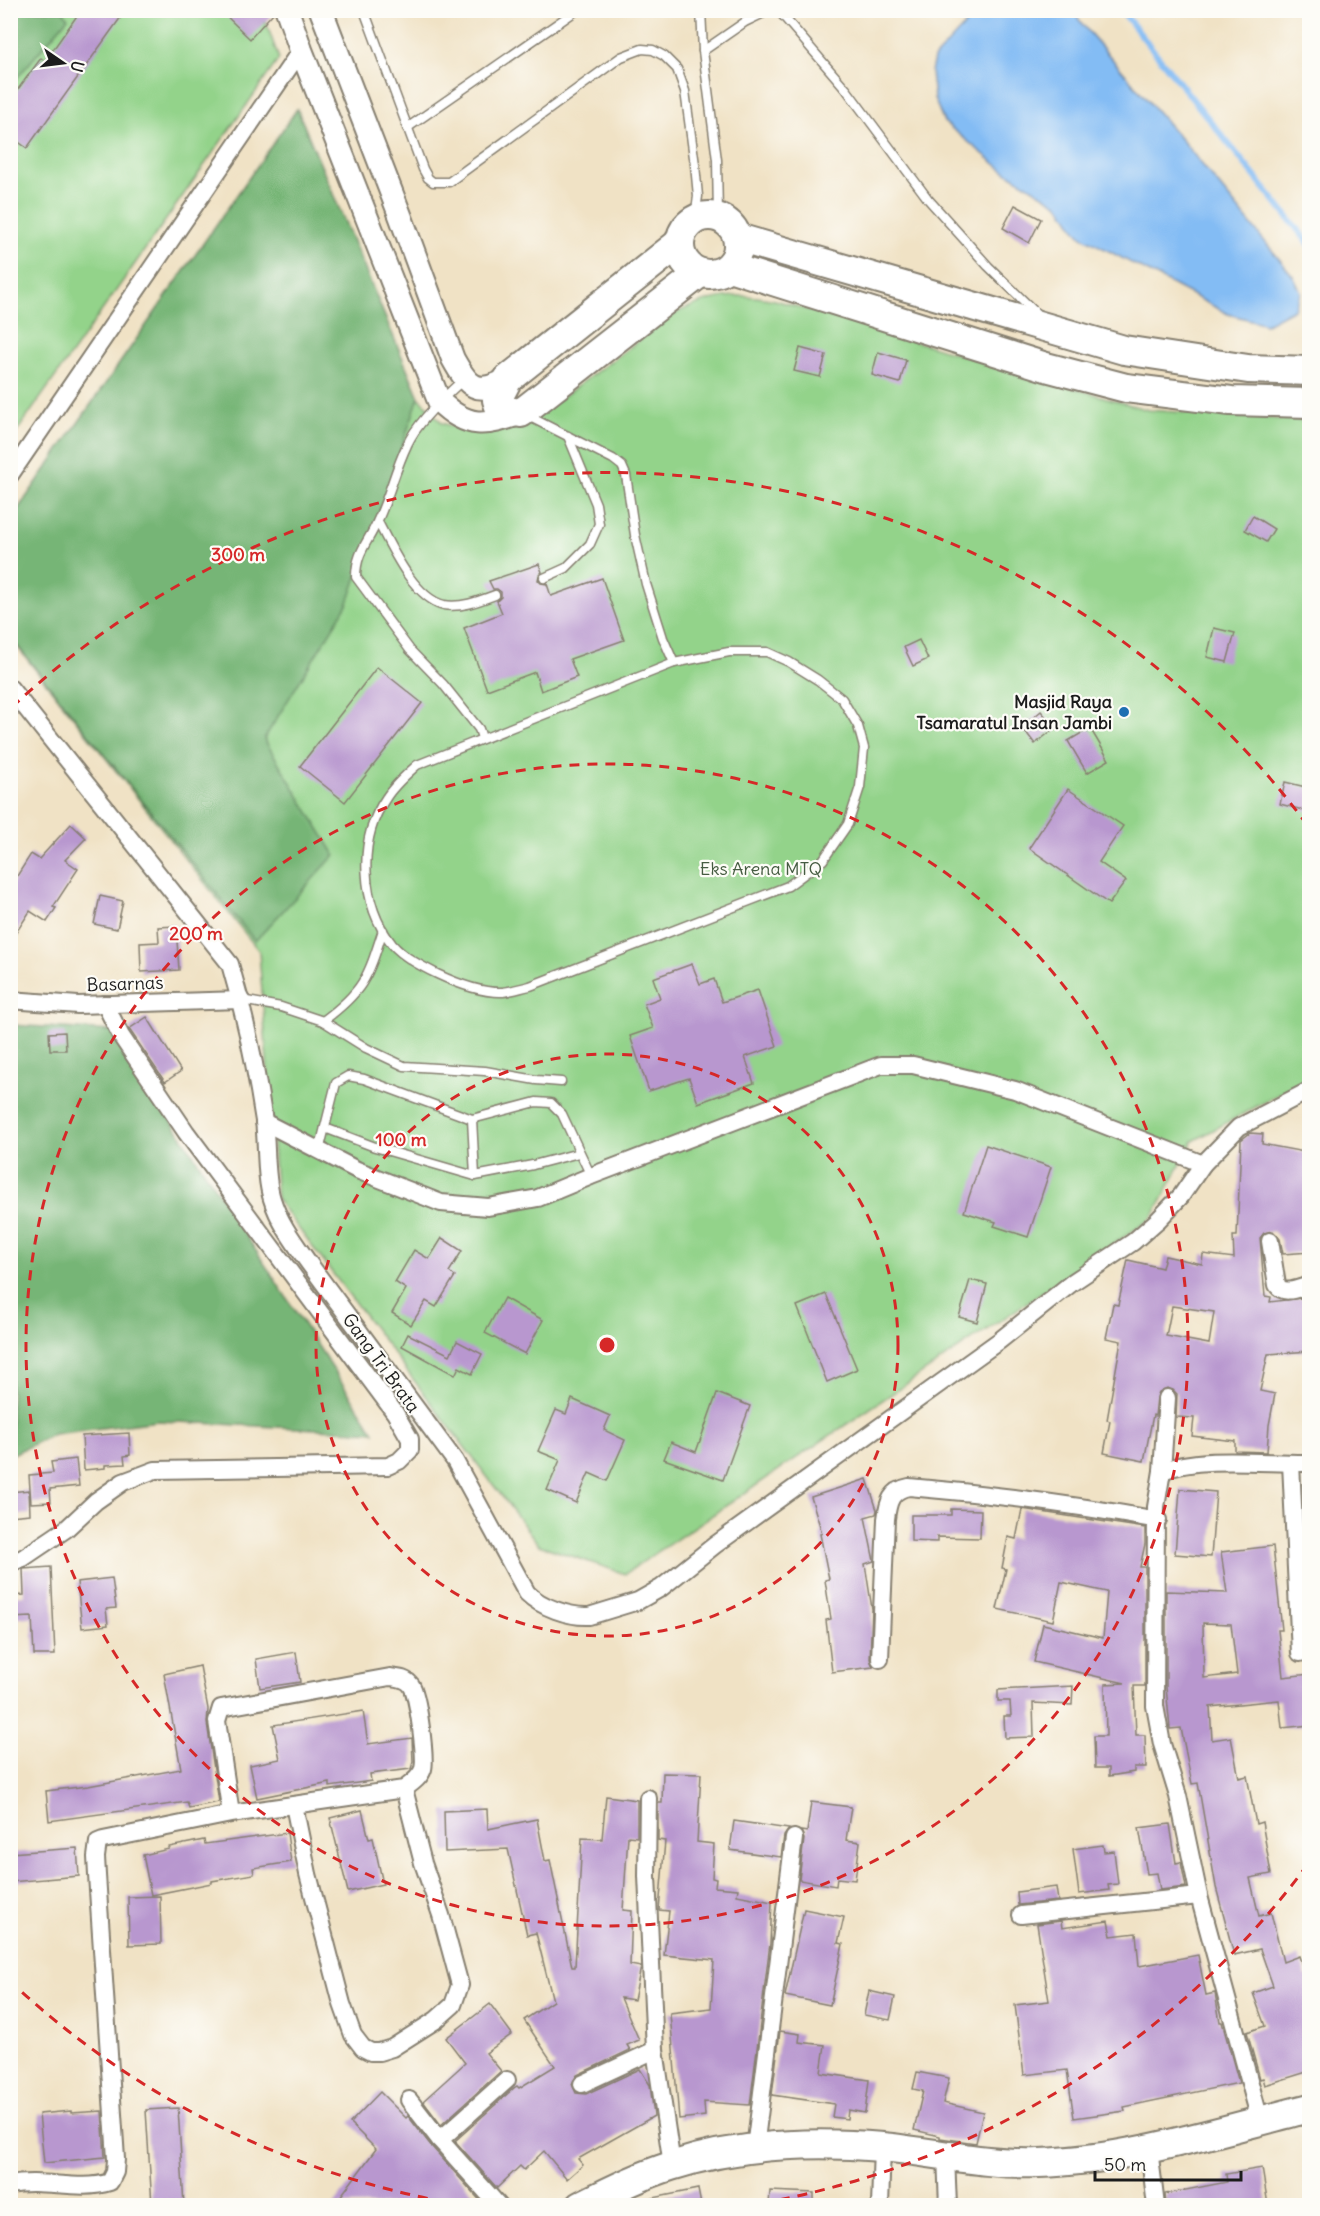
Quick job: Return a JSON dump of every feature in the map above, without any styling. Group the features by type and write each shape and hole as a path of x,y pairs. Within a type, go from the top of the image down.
{"highway":[{"path":"706,218 727,221 738,238 735,258 729,267 716,274 700,273 691,269 684,262 680,253 681,233 687,225 706,218"},
{"path":"738,238 1124,350 1248,369 1310,371"},
{"path":"680,243 508,379 497,400 499,406 508,411 520,412 700,273"},
{"path":"729,267 1046,367 1126,388 1231,401 1310,403"},
{"path":"594,2203 672,2165 754,2148 785,2145 882,2147 946,2156 1036,2163 1080,2160 1149,2149 1310,2108"}],"street":[{"path":"287,10 439,401 457,417 468,422 496,422 520,412"},
{"path":"321,10 453,359 470,385 487,388 508,379"},
{"path":"10,475 301,50"},
{"path":"10,688 230,964 241,999 264,1122 271,1196 289,1234 455,1461 527,1593 544,1605 581,1616 638,1601 661,1588 715,1545 999,1341 1074,1282 1133,1242 1181,1196 1203,1164 1239,1127 1310,1090"},
{"name":"Basarnas","path":"10,1000 78,1005 241,999"},
{"name":"Gang Tri Brata","path":"10,1563 23,1558 66,1529 123,1482 154,1470 388,1466 399,1461 410,1450 410,1439 395,1413 186,1132 121,1036 105,1004"},
{"path":"264,1122 357,1170 441,1203 488,1207 538,1198 881,1065 896,1064 913,1065 1015,1090 1203,1164"},
{"path":"1270,1241 1276,1285 1280,1290 1285,1292 1310,1285"},
{"path":"1167,1398 1162,1471 1156,1507 1158,1520 1155,1706 1162,1744 1178,1796 1199,1896 1260,2120"},
{"path":"1162,1471 1216,1462 1310,1462"},
{"path":"1291,1463 1300,1653"},
{"path":"880,1659 886,1519 893,1493 900,1488 984,1493 1099,1509 1158,1520"},
{"path":"10,2186 41,2182 99,2186 110,2182 115,2172 116,2159 96,1875 98,1842 231,1814 404,1789 418,1778 423,1768 424,1753 417,1697 411,1686 403,1679 390,1677 221,1708 218,1721 231,1814"},
{"path":"294,1805 308,1874 342,2004 357,2042 371,2052 379,2052 392,2048 436,2020 453,2005 460,1985 441,1915 423,1863 404,1789"},
{"path":"648,1798 647,1876 655,2050 672,2165"},
{"path":"754,2148 794,1838"},
{"path":"1021,1915 1199,1896"},
{"path":"582,2084 655,2050"},
{"path":"440,2140 507,2080"},
{"path":"409,2100 440,2140 499,2205"},
{"path":"880,2205 882,2147"},
{"path":"1149,2149 1156,2205"},
{"path":"946,2156 948,2205"}],"lane":[{"path":"364,10 407,128 428,178 433,182 448,182 621,57 642,49 653,50 664,56 677,69 685,90 698,196 706,218"},
{"path":"407,128 577,10"},
{"path":"701,10 703,51 717,160 706,218"},
{"path":"744,22 754,10"},
{"path":"703,51 744,22 770,10"},
{"path":"778,10 846,89 928,199 988,266 1056,332"},
{"path":"464,379 439,401 407,442 378,522 360,552 356,564 356,577 410,650 443,684 479,729 482,738"},
{"path":"520,412 613,459 622,466 626,475 635,535 646,584 663,639 674,663"},
{"path":"544,578 566,568 590,544 599,524 596,504 568,436"},
{"path":"378,522 418,590 443,605 469,604 495,595"},
{"path":"729,652 767,652 789,662 818,680 842,699 858,726 864,748 860,788 848,824 823,860 788,886 530,986 502,992 451,981 423,967 393,946 378,922 370,902 367,875 368,850 374,823 385,799 399,781 417,765 674,663 729,652"},
{"path":"322,1021 345,1005 361,986 371,968 383,930"},
{"path":"241,999 281,1007 322,1021 366,1048 404,1066 485,1071 561,1082"},
{"path":"319,1151 336,1083 348,1076 364,1079 472,1119 536,1102 551,1103 562,1114 591,1176"},
{"path":"472,1119 475,1176"},
{"path":"325,1128 375,1147 475,1176 579,1153"}],"green space":[{"path":"11,10 63,11 68,18 11,85"},
{"path":"11,11 262,11 279,59 11,440"},
{"name":"Eks Arena MTQ","path":"297,109 419,397 442,423 468,431 557,401 676,313 713,299 736,296 775,300 1148,410 1309,421 1309,1078 1193,1141 1152,1218 625,1574 539,1545 277,1200 259,951 11,639 11,519"},
{"path":"297,109 419,397 348,603 264,739 335,855 255,941 11,638 11,519"},
{"path":"11,1025 113,1031 374,1432 158,1421 54,1434 11,1455"}],"water":[{"path":"984,11 1073,11 1293,276 1301,292 1294,309 1266,324 1228,314 1082,237 1059,205 1003,170 944,122 934,98 931,72 934,58 967,23"}],"building":[{"path":"81,10 113,10 121,17 27,148 10,136 10,100 41,58 45,61"},
{"path":"220,10 274,10 274,12 250,39"},
{"path":"1015,205 1041,219 1029,243 1003,228"},
{"path":"800,348 826,355 820,377 794,371"},
{"path":"878,352 906,360 900,383 872,375"},
{"path":"1253,516 1274,529 1266,542 1245,530"},
{"path":"539,564 542,572 538,580 547,584 551,596 602,578 624,640 570,659 577,677 541,691 535,672 487,690 464,628 502,613 497,601 501,597 501,592 493,589 489,581"},
{"path":"1214,628 1235,633 1227,662 1207,657"},
{"path":"919,640 928,659 913,666 904,647"},
{"path":"377,667 422,703 345,802 300,766"},
{"path":"1041,711 1055,728 1035,744 1022,727"},
{"path":"1090,728 1109,760 1087,773 1068,741"},
{"path":"1285,782 1310,788 1310,812 1280,804"},
{"path":"1068,789 1123,826 1099,862 1126,881 1109,904 1029,848"},
{"path":"71,824 86,838 65,860 78,869 53,907 56,908 47,922 30,911 10,942 10,887 31,854 39,859"},
{"path":"100,896 123,901 117,929 94,924"},
{"path":"176,926 179,970 141,972 140,943 159,942 158,927"},
{"path":"692,964 700,984 714,979 722,1002 758,990 777,1046 745,1057 754,1083 698,1103 689,1078 649,1091 630,1036 653,1028 644,1004 660,998 653,978"},
{"path":"147,1017 181,1071 165,1082 129,1029"},
{"path":"65,1032 66,1050 50,1050 49,1033"},
{"path":"1250,1133 1263,1134 1262,1144 1310,1153 1310,1252 1283,1254 1280,1239 1273,1231 1264,1233 1260,1238 1265,1296 1271,1297 1270,1302 1310,1297 1310,1351 1268,1354 1260,1391 1275,1394 1267,1452 1235,1451 1235,1441 1192,1436 1194,1418 1176,1417 1177,1394 1167,1388 1159,1392 1157,1397 1155,1416 1153,1415 1144,1461 1104,1453 1110,1421 1107,1420 1121,1341 1106,1338 1113,1304 1118,1305 1128,1260 1162,1268 1165,1256 1202,1264 1203,1254 1234,1258 1233,1236 1237,1236 1241,1140","holes":["1172,1306 1214,1312 1209,1344 1166,1336"]},
{"path":"986,1145 1051,1167 1028,1237 994,1226 996,1222 964,1212"},
{"path":"442,1238 462,1251 449,1272 455,1276 436,1307 426,1301 411,1325 392,1313 406,1289 395,1282 414,1250 429,1259"},
{"path":"970,1280 987,1284 977,1322 959,1317"},
{"path":"826,1294 857,1369 827,1382 797,1306"},
{"path":"504,1298 543,1320 525,1354 485,1333"},
{"path":"408,1334 450,1355 457,1341 482,1354 472,1374 459,1367 455,1375 402,1346"},
{"path":"717,1393 750,1406 723,1480 664,1459 671,1442 696,1452"},
{"path":"572,1399 610,1416 604,1430 625,1440 607,1481 589,1473 576,1503 547,1490 560,1460 538,1451 556,1410 566,1414"},
{"path":"129,1433 130,1455 124,1456 125,1464 105,1465 105,1468 84,1470 82,1436"},
{"path":"76,1459 79,1486 50,1489 51,1502 31,1503 29,1475 53,1473 51,1462"},
{"path":"867,1479 877,1510 876,1514 865,1517 874,1561 865,1564 872,1609 870,1659 873,1667 832,1672 826,1620 831,1619 825,1580 829,1579 820,1534 822,1533 811,1497"},
{"path":"1180,1489 1216,1492 1211,1557 1175,1554"},
{"path":"29,1490 30,1514 10,1516 10,1492"},
{"path":"951,1509 981,1510 980,1538 937,1537 937,1542 911,1541 911,1515 951,1515"},
{"path":"1022,1509 1145,1528 1145,1544 1140,1567 1145,1567 1145,1686 1134,1686 1136,1735 1145,1735 1146,1767 1134,1767 1134,1772 1109,1776 1109,1768 1095,1768 1094,1736 1106,1736 1105,1684 1125,1683 1034,1662 1043,1624 1103,1638 1107,1592 1061,1582 1053,1621 997,1609 1006,1569 1002,1568 1008,1537 1016,1539"},
{"path":"1273,1546 1282,1630 1278,1630 1283,1677 1310,1674 1310,1725 1282,1728 1279,1700 1210,1707 1212,1740 1231,1737 1239,1778 1247,1776 1256,1824 1262,1822 1271,1874 1250,1878 1259,1916 1271,1913 1283,1962 1299,1956 1306,1977 1310,1976 1310,2071 1265,2085 1263,2078 1260,2079 1247,2032 1265,2026 1253,1993 1273,1986 1260,1949 1234,1955 1216,1887 1198,1783 1192,1784 1181,1728 1170,1729 1166,1687 1166,1591 1227,1593 1221,1552","holes":["1203,1623 1231,1624 1237,1674 1204,1678"]},
{"path":"51,1567 55,1655 34,1655 32,1617 10,1618 10,1596 24,1595 23,1569"},
{"path":"112,1578 116,1608 106,1609 108,1625 82,1628 77,1582"},
{"path":"296,1652 300,1682 260,1688 256,1659"},
{"path":"200,1666 208,1709 207,1723 219,1802 189,1808 187,1802 49,1821 46,1791 88,1786 181,1769 164,1674"},
{"path":"1073,1686 1072,1705 1033,1703 1034,1737 1005,1738 1004,1716 1011,1716 1010,1701 998,1701 998,1690"},
{"path":"363,1711 368,1744 412,1738 411,1769 370,1774 371,1781 330,1787 330,1783 257,1798 250,1765 280,1759 273,1725"},
{"path":"663,1773 701,1774 697,1842 714,1844 712,1878 716,1879 715,1887 738,1889 737,1895 772,1902 770,1943 750,2105 704,2102 705,2116 679,2119 670,2013 711,2008 714,1960 664,1955 669,1911 659,1910 665,1841 658,1840 658,1803 662,1803"},
{"path":"606,1796 637,1800 637,1837 628,1836 623,1910 632,1911 630,1965 641,1967 634,2000 621,1998 639,2040 627,2045 630,2050 577,2075 572,2084 576,2093 586,2094 640,2069 650,2085 654,2116 578,2159 583,2165 567,2179 544,2151 524,2170 520,2166 497,2188 455,2141 514,2088 517,2086 519,2088 555,2066 524,2020 553,2001 536,1933 527,1935 508,1849 445,1852 444,1811 487,1809 488,1829 537,1819 545,1861 550,1860 572,1967 575,1967 582,1838 602,1839"},
{"path":"811,1802 851,1807 846,1840 860,1842 855,1880 837,1878 836,1886 799,1880 804,1839 801,1831 807,1832"},
{"path":"362,1810 369,1839 373,1838 383,1884 348,1892 330,1818"},
{"path":"734,1821 789,1829 784,1836 781,1857 730,1850"},
{"path":"1170,1824 1176,1863 1181,1862 1186,1887 1160,1890 1157,1873 1147,1874 1139,1828"},
{"path":"287,1833 291,1862 253,1868 254,1874 151,1895 143,1855 204,1840 205,1844"},
{"path":"1103,1845 1104,1852 1114,1851 1118,1884 1108,1885 1109,1890 1079,1894 1073,1849"},
{"path":"77,1848 79,1876 10,1882 10,1853"},
{"path":"1056,1887 1058,1901 1018,1905 1017,1892"},
{"path":"160,1896 161,1944 129,1945 128,1897"},
{"path":"804,1909 844,1917 838,1943 843,1944 830,2005 785,1996"},
{"path":"1061,1921 1062,1928 1108,1921 1111,1936 1136,1933 1139,1966 1198,1955 1206,1995 1215,1993 1220,2022 1222,2022 1239,2083 1124,2107 1125,2111 1074,2118 1067,2070 1024,2075 1015,2005 1049,2001 1037,1924"},
{"path":"869,1991 895,1997 890,2020 864,2015"},
{"path":"490,2004 512,2034 486,2053 501,2071 441,2125 423,2101 465,2063 446,2038"},
{"path":"780,2031 800,2034 799,2042 825,2045 821,2073 869,2080 865,2113 848,2110 847,2119 832,2117 834,2104 772,2095"},
{"path":"917,2072 949,2078 943,2103 983,2112 976,2143 940,2138 940,2136 914,2130 923,2091 913,2089"},
{"path":"380,2092 406,2118 408,2116 432,2147 484,2205 334,2205 376,2149 350,2123"},
{"path":"178,2108 184,2205 152,2205 146,2110"},
{"path":"71,2111 71,2113 102,2111 105,2157 44,2163 39,2114"},
{"path":"1262,2168 1268,2205 1166,2205 1165,2194 1227,2182 1226,2174"},
{"path":"698,2189 701,2205 654,2205 653,2198"},
{"path":"770,2191 814,2193 814,2205 769,2205"}],"waterway":[{"path":"1121,10 1310,245"}],"place":[{"name":"Masjid Raya Tsamaratul Insan Jambi","path":"1124,712"}]}
